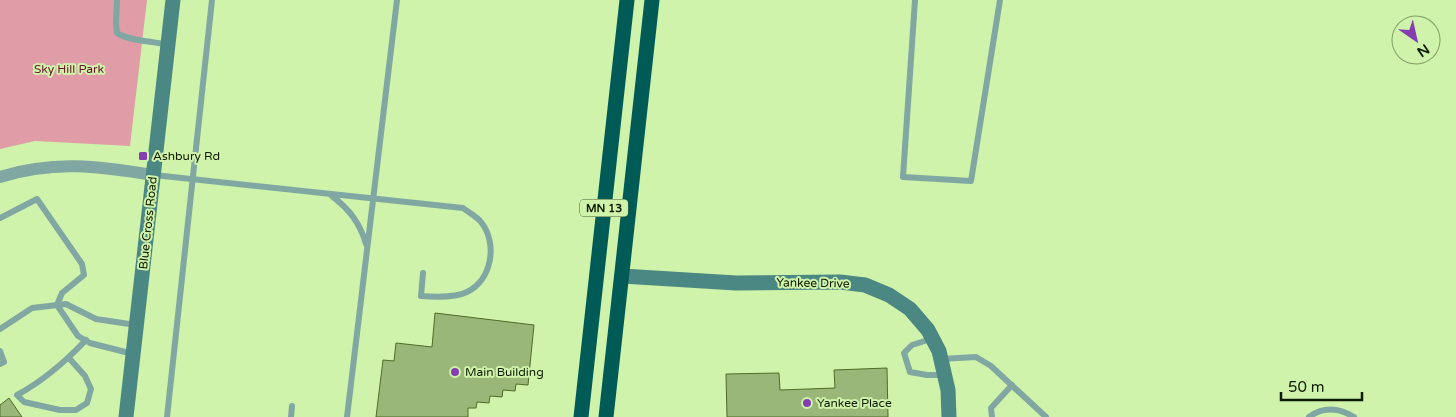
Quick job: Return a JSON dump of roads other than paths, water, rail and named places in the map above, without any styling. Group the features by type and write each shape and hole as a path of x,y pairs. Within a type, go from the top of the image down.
{"highway":[{"name":"MN 13","path":"582,417 627,0"},
{"name":"MN 13","path":"606,417 652,0"}],"street":[{"name":"Blue Cross Road","path":"126,417 173,0"},
{"path":"0,177 15,172 59,166 100,166 153,175"},
{"name":"Yankee Drive","path":"622,276 736,282 840,282 865,285 889,295 910,310 933,338 939,351 945,375 948,390 949,417"}],"lane":[{"path":"117,0 117,33 126,39 146,40 168,45"},
{"path":"168,417 212,0"},
{"path":"347,417 397,0"},
{"path":"916,0 903,177 971,181 1000,0"},
{"path":"153,175 373,200 463,208 481,222 491,243 491,262 479,283 467,292 442,297 422,296 423,274"},
{"path":"332,195 345,206 356,220 368,247"},
{"path":"0,218 37,199 82,264 84,274 62,293 57,305"},
{"path":"0,329 32,308 66,304 96,319 136,325"},
{"path":"57,305 78,336 133,354"},
{"path":"933,338 912,344 904,353 910,372 926,375 945,375"},
{"path":"69,358 85,376 91,390 87,403 76,410 60,410 24,402 16,395 31,387 69,358 86,340"},
{"path":"0,351 4,362 0,364"},
{"path":"941,359 976,357 991,366 1046,417"},
{"path":"992,417 991,408 1012,385"},
{"path":"291,417 292,406"},
{"path":"1309,417 1323,410 1332,409 1343,410 1354,417"}],"place":[{"name":"Ashbury Rd","path":"143,156"},
{"name":"Main Building","path":"455,372"},
{"name":"Yankee Place","path":"807,403"}],"park label":[{"name":"Sky Hill Park","path":"69,69"}]}
